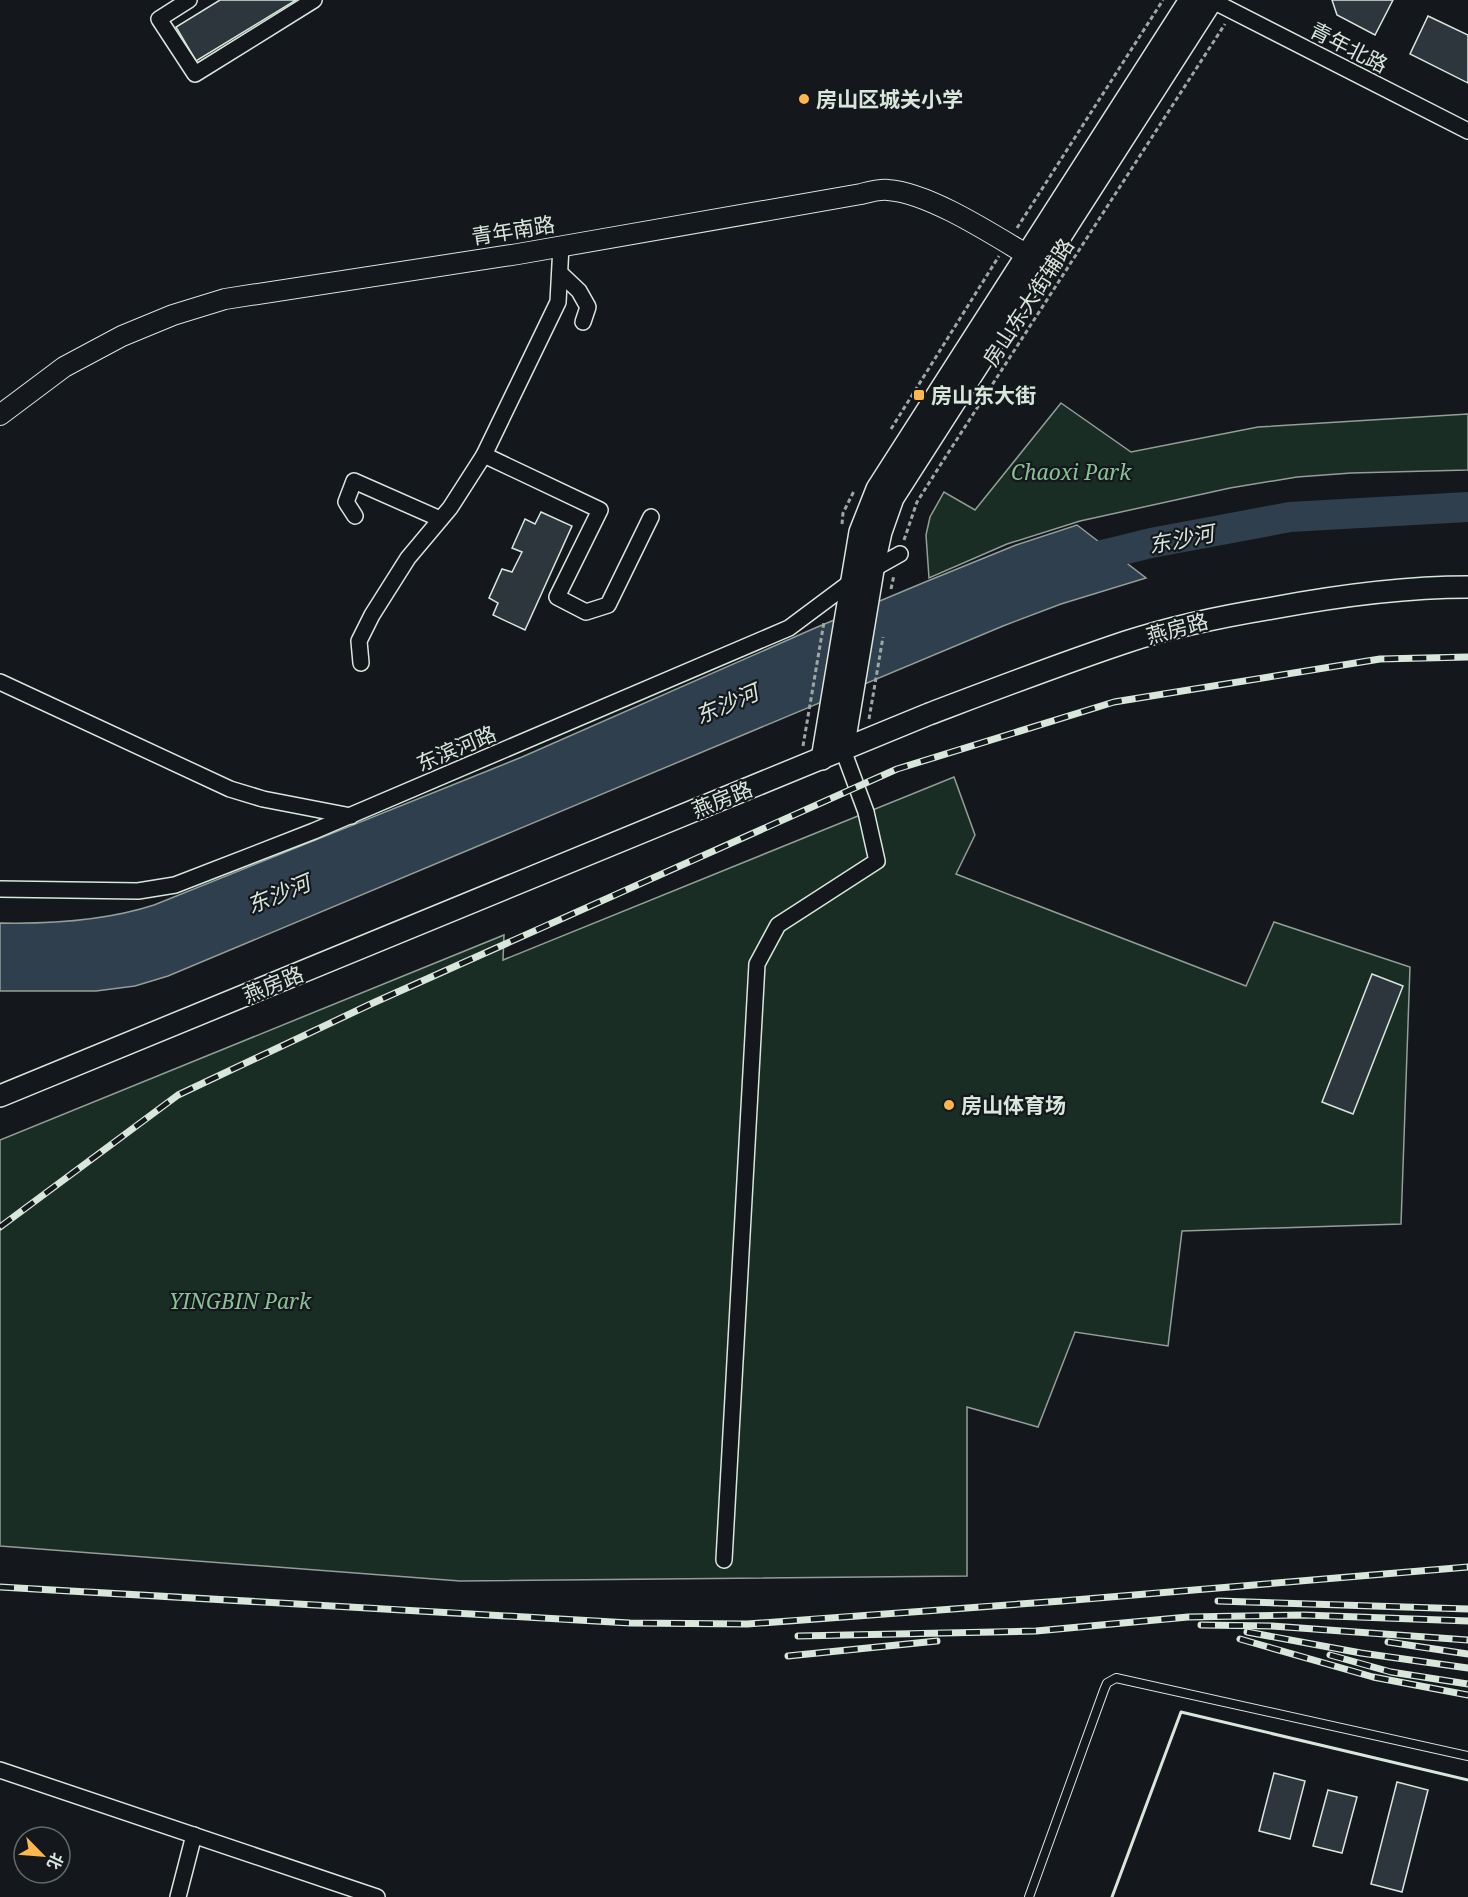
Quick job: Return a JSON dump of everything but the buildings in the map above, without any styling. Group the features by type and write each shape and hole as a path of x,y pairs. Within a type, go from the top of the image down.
{"main road":[{"path":"843,750 880,532 893,498 1190,0"},
{"path":"822,759 860,532 877,489 1212,0"},
{"name":"燕房路","path":"0,1096 843,750 1030,676 1128,641 1222,617 1373,592 1468,587"}],"street":[{"path":"189,0 159,19 195,74 314,0"},
{"name":"青年北路","path":"1212,0 1468,131"},
{"name":"青年南路","path":"0,414 64,368 122,336 173,315 225,299 561,246 887,190 908,194 940,207 1035,260"},
{"path":"361,663 359,641 372,615 408,558 450,508 484,455 558,303 561,246"},
{"path":"560,273 579,291 588,307 583,322"},
{"path":"484,455 600,510 556,597 586,612 608,605 651,517"},
{"path":"356,516 346,502 354,482 440,519"},
{"name":"东滨河路","path":"0,889 138,891 175,885 351,816 789,628 852,581 900,554"},
{"path":"0,682 230,789 263,799 351,816"},
{"path":"724,1560 757,964 777,925 877,861 866,812 843,750"},
{"path":"0,1770 377,1897"},
{"path":"178,1897 194,1835"}],"lane":[{"path":"1029,1897 1104,1690 1107,1683 1116,1678 1468,1756"}],"path":[{"name":"房山东大街辅路","path":"890,591 917,502 1233,12"},
{"path":"805,730 825,614"},
{"path":"871,710 883,634"}],"green space":[{"name":"Chaoxi Park","path":"1061,403 1131,452 1258,427 1468,414 1468,470 1297,477 1230,488 1080,521 1007,544 929,578 926,535 930,517 944,492 975,510"},
{"name":"房山体育场","path":"954,777 975,835 956,874 1246,986 1274,922 1410,967 1401,1224 1182,1231 1168,1346 1075,1332 1038,1427 967,1407 967,1576 460,1581 0,1546 0,1140 504,935 503,960"}],"water":[{"path":"1077,525 1146,578 1061,604 1003,626 168,976 135,986 96,991 0,991 0,923 39,923 97,918 154,905 522,757 930,580 1016,545"}],"waterway":[{"name":"东沙河","path":"1074,562 1151,543 1290,517 1468,507"}],"railway":[{"path":"0,1227 178,1095 373,1003 897,769 1114,702 1380,659 1468,657"},
{"path":"0,1587 630,1623 747,1624 1062,1601 1468,1567"},
{"path":"1218,1601 1468,1609"},
{"path":"798,1636 1036,1631 1188,1617 1304,1615 1468,1621"},
{"path":"1201,1625 1272,1626 1468,1640"},
{"path":"1247,1632 1361,1653 1468,1668"},
{"path":"1240,1639 1373,1677 1468,1695"},
{"path":"788,1656 937,1641"},
{"path":"1388,1642 1468,1654"},
{"path":"1330,1655 1391,1672 1468,1684"}],"wall":[{"path":"1112,1897 1181,1712 1468,1780"}],"place":[{"name":"房山区城关小学","path":"804,99"},
{"name":"房山东大街","path":"919,395"},
{"name":"房山体育场","path":"949,1105"}],"park label":[{"name":"YINGBIN Park","path":"240,1301"}]}
